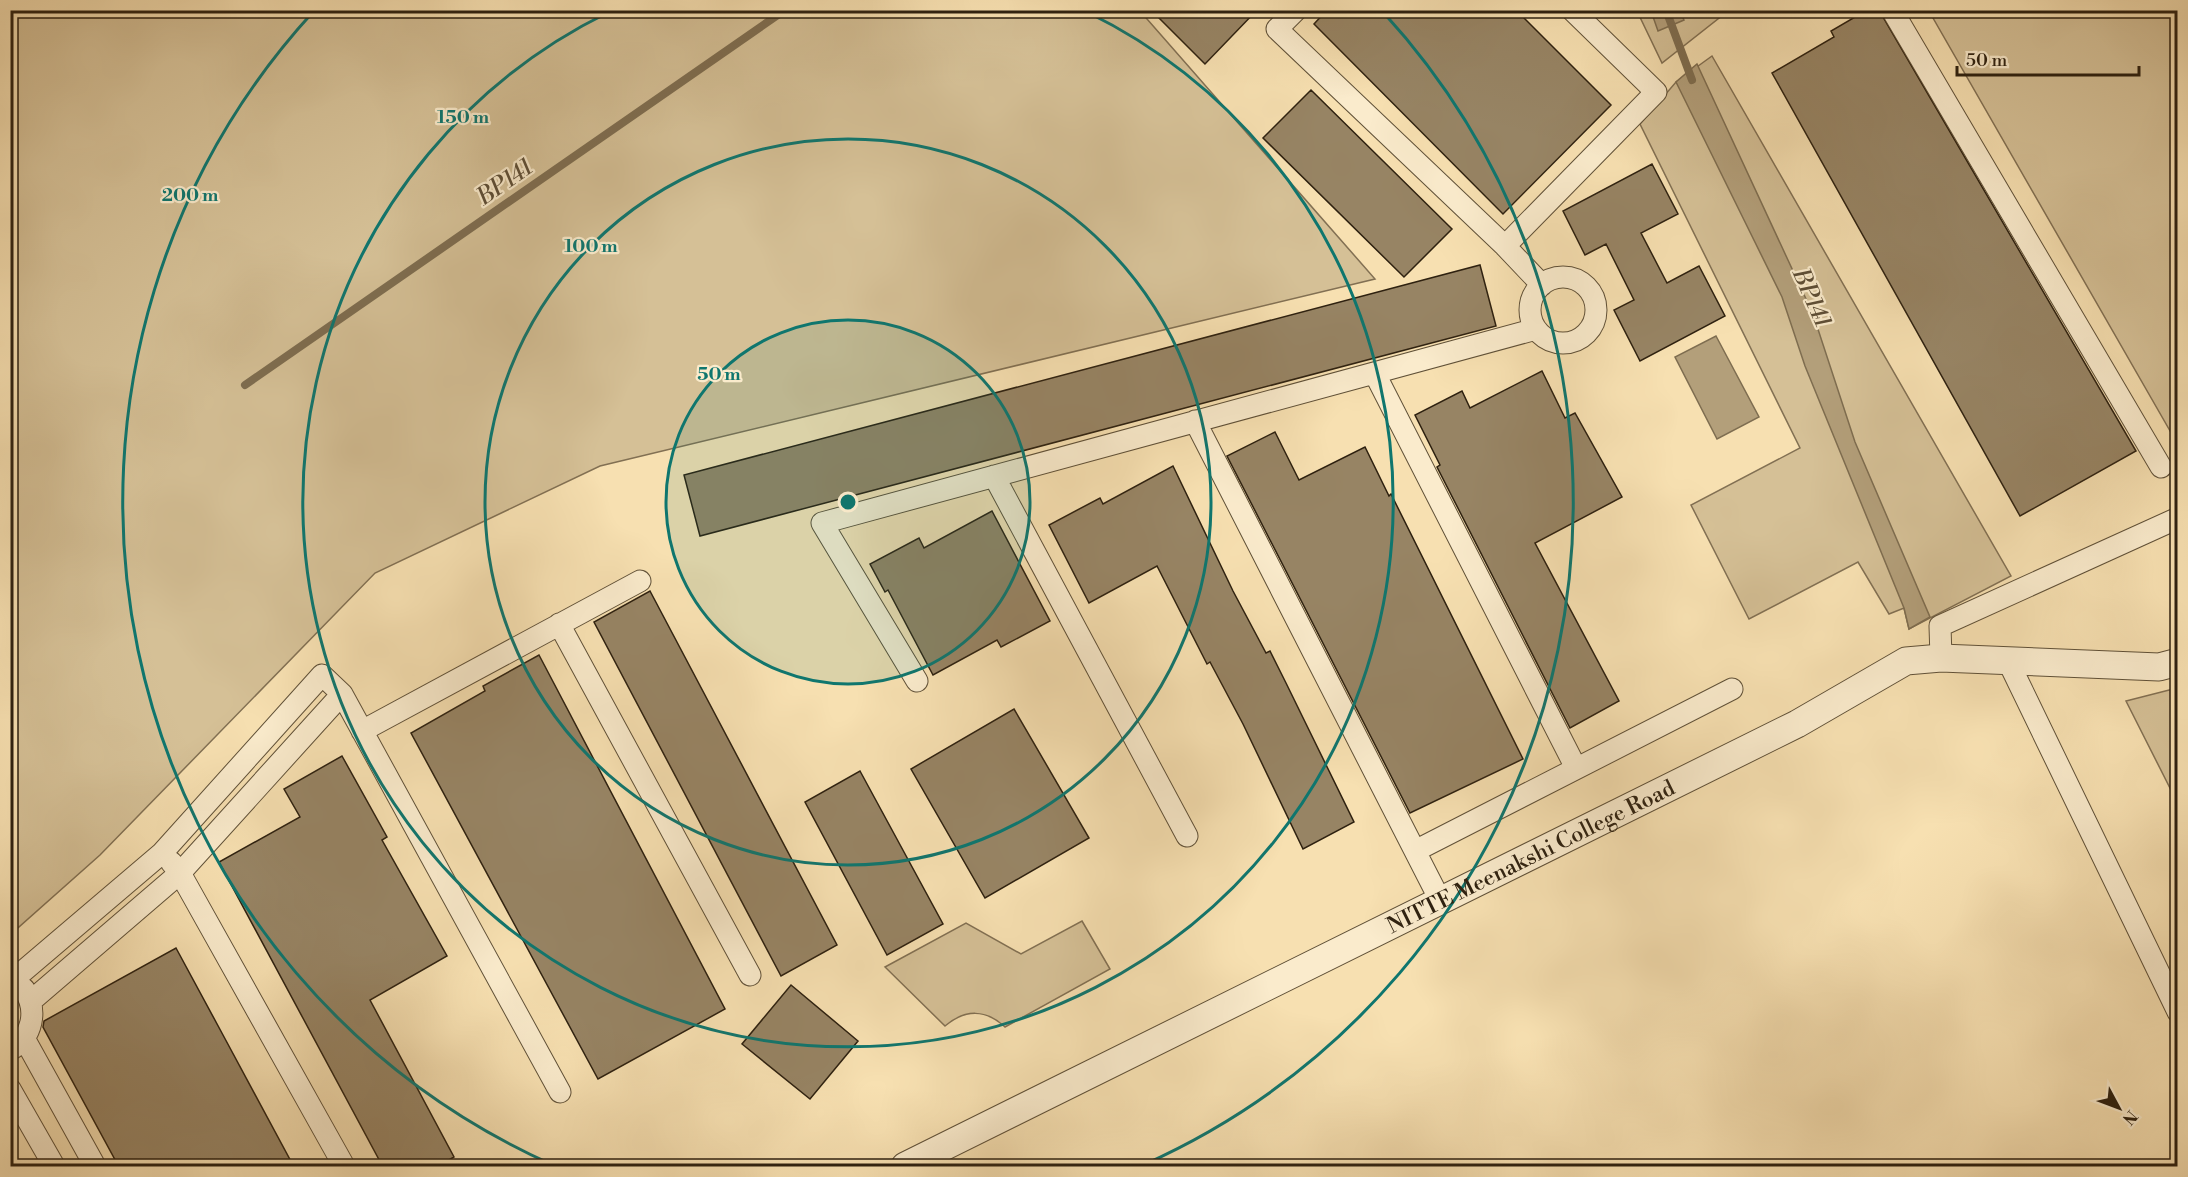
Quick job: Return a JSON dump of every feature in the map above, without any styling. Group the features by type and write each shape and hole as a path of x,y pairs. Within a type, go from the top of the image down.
{"street":[{"path":"1296,10 1277,29 1505,246 1542,285"},
{"path":"1505,246 1656,92 1572,10"},
{"path":"1892,10 2161,467"},
{"path":"1556,278 1576,280 1592,295 1595,316 1585,334 1566,343 1546,339 1536,329 1530,314 1530,304 1533,295 1542,285 1556,278"},
{"path":"917,681 822,523 1536,329"},
{"path":"1375,374 1576,768"},
{"path":"1195,421 1440,900"},
{"path":"994,476 1186,836"},
{"path":"1941,658 1940,626 2178,518"},
{"path":"362,731 640,581"},
{"path":"559,624 750,975"},
{"name":"NITTE Meenakshi College Road","path":"905,1167 1797,724 1906,661 1941,658 2159,668 2178,662"},
{"path":"2008,661 2178,1012"},
{"path":"95,1167 17,1044 32,1022 31,1001 26,991 12,978 162,853 322,675 342,694 561,1092"},
{"path":"1415,851 1732,689"},
{"path":"31,1001 180,873 342,694"},
{"path":"162,853 180,873 344,1167"},
{"path":"10,1089 54,1167"}],"shaded area":[{"path":"10,11 1140,11 1375,279 600,466 375,573 100,855 11,934"},
{"path":"1637,11 1728,11 1662,63"},
{"path":"1651,11 1680,11 1684,20 1658,31"},
{"path":"1929,11 2177,11 2177,443"},
{"path":"1712,56 2011,576 1909,629 1904,608 1889,614 1858,562 1749,619 1691,505 1800,448 1640,124 1676,82"},
{"path":"1697,64 1813,314 1855,442 1930,617 1909,629 1904,608 1805,366 1782,297 1676,82"},
{"path":"1716,336 1759,417 1717,439 1675,357"},
{"path":"2178,688 2177,802 2126,701"},
{"path":"1082,921 1110,969 1005,1027 990,1017 975,1013 960,1016 945,1026 885,967 966,923 1021,954"}],"building":[{"path":"1151,10 1257,10 1205,64"},
{"path":"1327,10 1516,10 1611,105 1503,214 1314,24"},
{"path":"1867,10 1879,10 2136,451 2020,516 1772,73 1834,37 1831,31"},
{"path":"1311,90 1452,229 1404,277 1263,138"},
{"path":"1652,164 1678,214 1641,233 1667,283 1699,266 1725,316 1640,361 1614,310 1634,300 1606,244 1585,255 1563,211"},
{"path":"1480,265 1496,326 700,536 684,475"},
{"path":"1542,371 1565,418 1575,413 1622,497 1535,543 1619,701 1570,728 1437,467 1440,465 1415,415 1462,391 1470,408"},
{"path":"1275,432 1299,480 1365,447 1389,496 1391,494 1523,759 1410,813 1227,456"},
{"path":"1173,466 1233,591 1266,653 1270,651 1354,822 1303,849 1243,724 1210,662 1207,664 1157,566 1089,603 1049,525 1100,498 1103,504"},
{"path":"992,511 1050,621 1001,647 997,640 933,675 888,590 885,592 870,564 919,538 924,548"},
{"path":"650,591 837,945 781,976 594,622"},
{"path":"539,655 725,1009 598,1079 411,733 485,691 483,686"},
{"path":"1014,709 1089,838 985,898 911,769"},
{"path":"342,756 387,837 382,840 447,956 370,1000 454,1157 437,1167 383,1167 219,862 300,817 284,789"},
{"path":"860,771 943,924 887,955 805,802"},
{"path":"176,948 294,1167 119,1167 43,1027 44,1021"},
{"path":"791,985 858,1041 810,1099 742,1044"}],"waterway":[{"name":"BP141","path":"245,385 785,10"},
{"name":"BP141","path":"1666,10 1692,80"}]}
